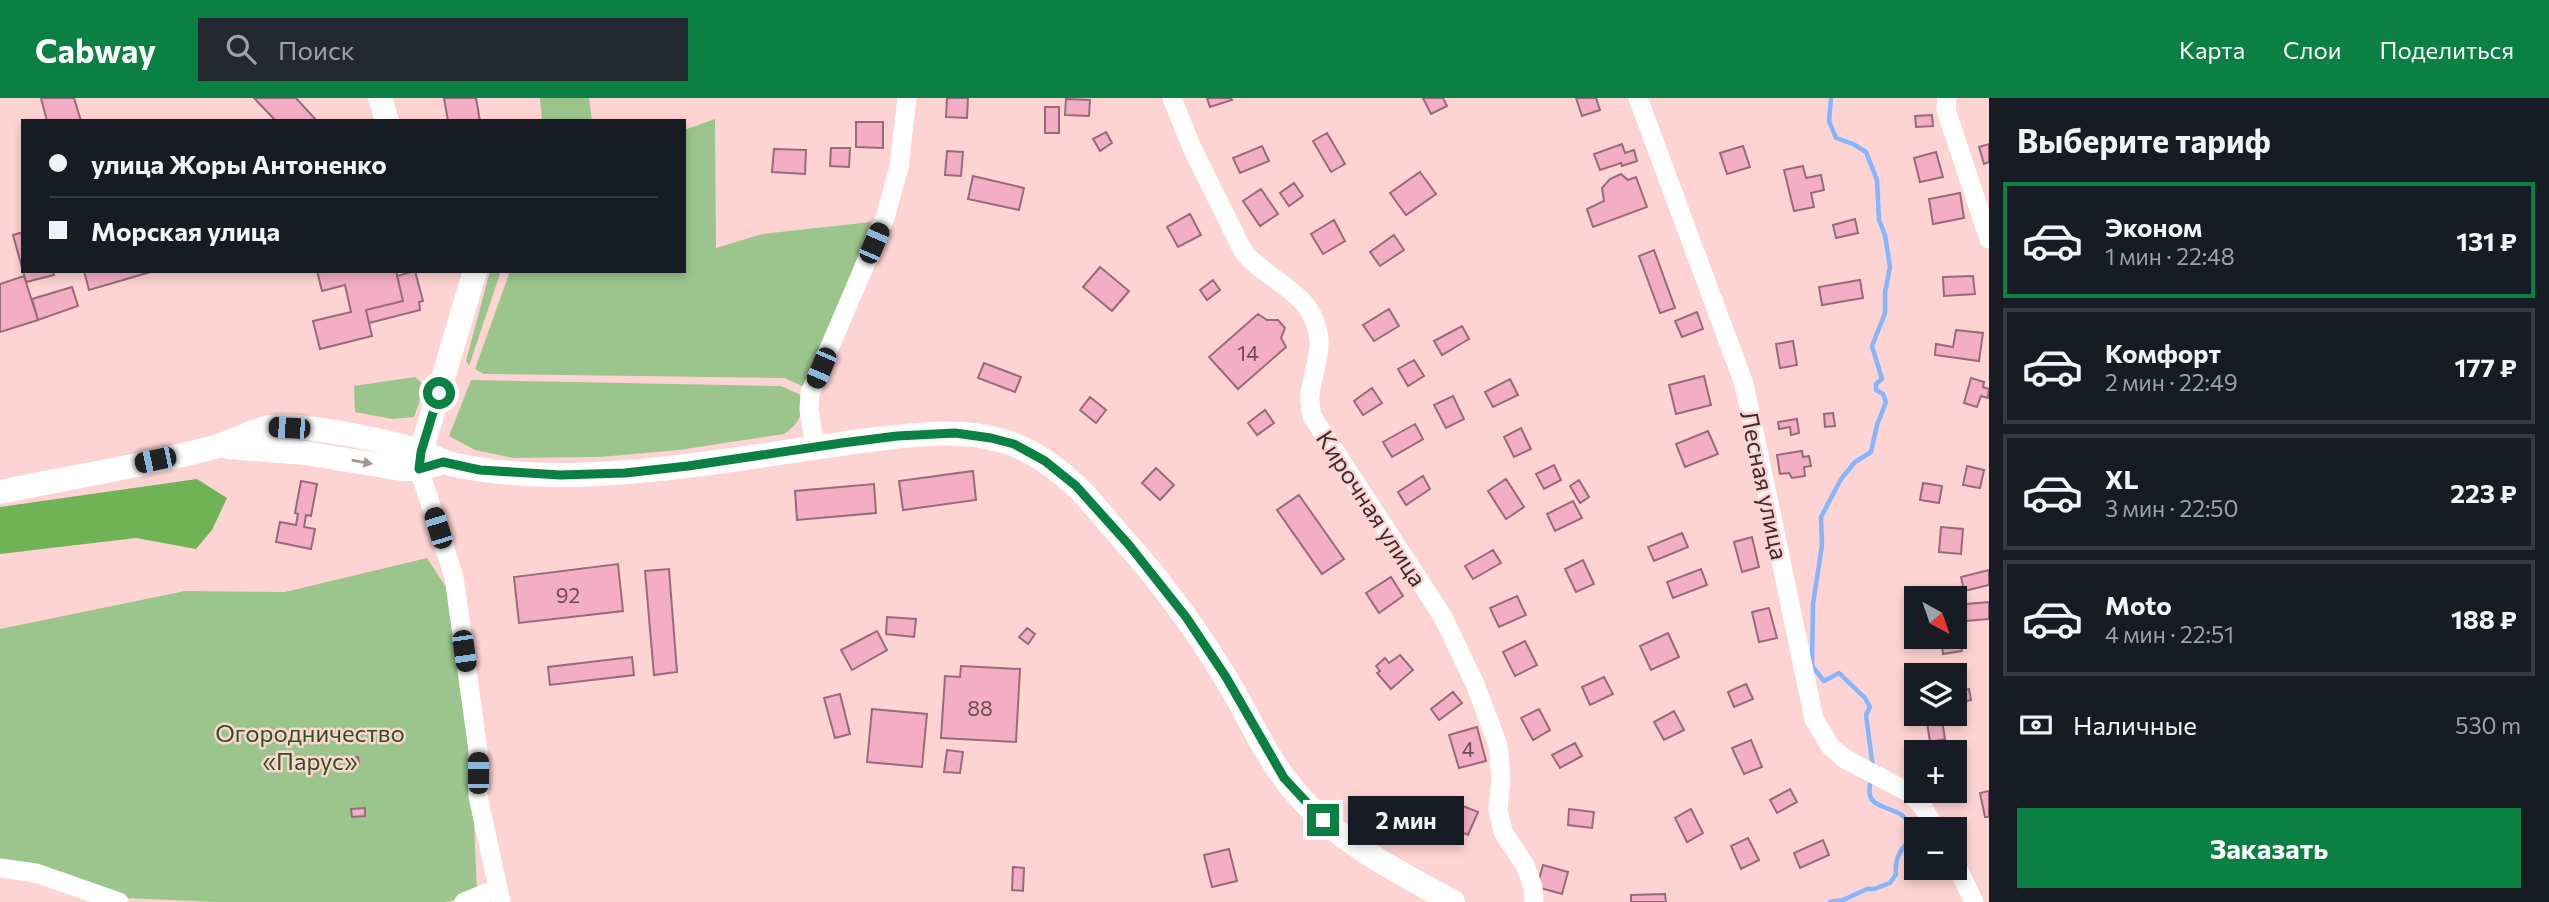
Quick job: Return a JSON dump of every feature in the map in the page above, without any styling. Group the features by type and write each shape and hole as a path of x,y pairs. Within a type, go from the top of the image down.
{"main road":[{"path":"380,98 386,119"},
{"path":"428,461 475,273"},
{"path":"0,492 217,447 296,452 402,468 428,461 480,470 560,475 625,473 897,436 955,433 1002,440 1045,461 1076,486 1129,545 1186,617 1226,677 1284,778 1310,807 1336,833 1367,854 1453,902"}],"street":[{"path":"816,447 809,410 810,393 885,218 899,167 908,98"},
{"name":"Кирочная улица","path":"1172,98 1192,148 1243,251 1252,262 1276,277 1300,298 1314,317 1319,340 1310,396 1312,416 1443,617 1475,684 1498,745 1501,779 1498,810 1503,832 1525,865 1533,887 1534,902"},
{"name":"Лесная улица","path":"1638,98 1744,384 1814,719 1830,746 1845,759 1908,792 1929,817"},
{"path":"1947,98 1946,110 1989,239"},
{"path":"428,461 454,577 478,750 478,796 499,895 464,902"},
{"path":"0,868 37,873 119,902"},
{"path":"1964,880 1974,902"}],"green space":[{"path":"540,98 589,98 592,119 542,119"},
{"path":"715,119 716,248 762,234 871,222 807,388 784,378 484,374 475,369 509,273 686,273 686,129"},
{"path":"489,273 500,273 469,366 466,361"},
{"path":"415,377 425,386 414,417 392,419 355,412 354,386"},
{"path":"471,380 781,386 801,395 802,408 797,422 784,434 679,450 600,457 513,458 475,450 449,436"},
{"path":"197,479 227,498 212,530 196,549 136,538 0,554 0,507"},
{"name":"Огородничество «Парус»","path":"427,558 446,587 465,715 473,800 477,892 445,902 216,902 124,898 0,862 0,629 185,591 285,592"}],"building":[{"path":"41,98 74,98 80,119 46,119"},
{"path":"254,98 296,98 315,119 274,119"},
{"path":"444,98 476,98 480,119 448,119"},
{"path":"947,98 968,98 967,118 946,117"},
{"path":"1207,98 1231,98 1232,100 1210,107"},
{"path":"1423,98 1443,98 1447,106 1431,114"},
{"path":"1576,98 1596,98 1600,110 1582,116"},
{"path":"1066,99 1090,100 1089,116 1065,115"},
{"path":"1045,107 1059,107 1059,133 1045,133"},
{"path":"1932,115 1933,126 1916,127 1915,116"},
{"path":"856,122 883,122 883,148 856,147"},
{"path":"1106,132 1112,143 1100,151 1093,139"},
{"path":"1327,133 1345,164 1331,172 1313,141"},
{"path":"1622,144 1625,153 1634,150 1637,161 1600,170 1594,154"},
{"path":"1989,144 1989,162 1984,164 1979,147"},
{"path":"1262,146 1269,161 1240,173 1233,158"},
{"path":"1743,146 1750,167 1727,174 1720,153"},
{"path":"831,148 850,148 849,167 830,166"},
{"path":"774,149 806,150 805,174 772,172"},
{"path":"947,151 963,152 961,176 945,175"},
{"path":"1936,152 1943,177 1920,182 1914,158"},
{"path":"1803,166 1806,178 1821,175 1824,190 1811,193 1814,207 1794,211 1784,170"},
{"path":"1420,172 1436,194 1406,215 1390,193"},
{"path":"1621,174 1628,180 1636,177 1647,207 1593,227 1587,209 1604,201 1602,188 1610,179"},
{"path":"973,176 1024,188 1019,210 968,199"},
{"path":"1294,183 1303,196 1289,206 1280,193"},
{"path":"1261,189 1278,214 1260,226 1243,201"},
{"path":"1960,193 1964,218 1933,224 1929,199"},
{"path":"1190,214 1201,235 1178,247 1167,227"},
{"path":"1855,219 1858,233 1836,238 1833,225"},
{"path":"1334,220 1345,241 1323,254 1311,234"},
{"path":"21,233 21,264 13,235"},
{"path":"1394,235 1404,250 1380,266 1370,252"},
{"path":"1654,250 1675,308 1660,313 1639,256"},
{"path":"1100,267 1129,291 1112,311 1083,287"},
{"path":"24,273 54,273 54,275 26,282"},
{"path":"85,273 147,273 89,290"},
{"path":"318,273 396,273 403,301 366,310 372,336 320,349 313,321 351,312 345,285 322,291"},
{"path":"416,273 423,301 419,302 420,310 369,323 366,310 403,301 397,276"},
{"path":"24,276 38,320 0,332 0,284"},
{"path":"1973,276 1975,294 1944,296 1943,277"},
{"path":"1213,280 1220,290 1207,300 1200,290"},
{"path":"1860,280 1863,298 1822,305 1819,287"},
{"path":"72,287 78,306 38,320 32,299"},
{"path":"1389,309 1399,326 1374,341 1363,325"},
{"path":"1697,312 1703,329 1682,337 1675,321"},
{"path":"1258,314 1267,320 1278,320 1285,328 1281,338 1286,347 1238,389 1209,357"},
{"path":"1462,326 1469,339 1442,355 1434,341"},
{"path":"1956,330 1983,333 1979,361 1935,355 1936,344 1953,347"},
{"path":"1793,341 1797,365 1780,368 1776,344"},
{"path":"1414,360 1424,376 1408,386 1398,369"},
{"path":"984,363 1021,377 1015,392 978,378"},
{"path":"1704,376 1711,405 1676,414 1669,385"},
{"path":"1971,378 1984,382 1983,387 1989,389 1988,398 1981,396 1977,407 1964,403"},
{"path":"1510,379 1518,395 1493,407 1485,392"},
{"path":"1372,388 1382,403 1363,415 1354,401"},
{"path":"1453,396 1464,419 1446,428 1434,405"},
{"path":"1090,397 1106,410 1096,423 1080,410"},
{"path":"1265,410 1274,423 1257,435 1248,423"},
{"path":"1833,413 1835,426 1825,427 1824,414"},
{"path":"1797,419 1799,433 1791,435 1790,427 1779,429 1778,422"},
{"path":"1415,424 1423,439 1392,457 1383,442"},
{"path":"1521,428 1531,449 1514,457 1504,437"},
{"path":"1708,431 1718,454 1685,467 1676,444"},
{"path":"1802,451 1803,457 1809,456 1811,466 1804,467 1805,476 1792,478 1789,473 1780,474 1777,455"},
{"path":"1554,465 1561,480 1544,489 1536,474"},
{"path":"1967,466 1984,470 1980,488 1963,485"},
{"path":"1156,468 1174,485 1160,500 1142,483"},
{"path":"973,471 976,500 903,510 899,481"},
{"path":"1423,476 1430,489 1406,505 1398,492"},
{"path":"1506,479 1524,507 1506,519 1488,491"},
{"path":"1579,480 1589,497 1580,503 1570,486"},
{"path":"301,481 317,484 311,516 306,515 304,527 315,529 311,549 276,542 280,522 296,525 298,514 295,513"},
{"path":"1923,483 1942,486 1939,503 1920,500"},
{"path":"874,484 876,513 797,520 795,491"},
{"path":"1299,495 1344,559 1322,574 1277,510"},
{"path":"1573,501 1582,518 1555,531 1547,514"},
{"path":"1941,527 1963,529 1961,554 1939,552"},
{"path":"1682,533 1688,547 1654,561 1648,547"},
{"path":"1752,537 1759,567 1742,572 1734,542"},
{"path":"1493,550 1501,563 1473,579 1465,566"},
{"path":"1583,560 1594,584 1576,592 1565,569"},
{"path":"618,564 623,611 519,623 514,577"},
{"path":"669,569 677,672 654,675 645,571"},
{"path":"1701,569 1707,585 1673,598 1667,582"},
{"path":"1989,570 1989,585 1967,590 1961,577"},
{"path":"1391,577 1403,596 1379,613 1366,593"},
{"path":"1517,596 1526,615 1499,627 1490,608"},
{"path":"1989,602 1989,619 1967,621 1967,604"},
{"path":"1769,608 1777,638 1759,642 1752,612"},
{"path":"887,617 916,619 914,637 886,634"},
{"path":"1027,628 1035,634 1028,644 1019,637"},
{"path":"877,631 887,650 852,670 841,650"},
{"path":"1668,633 1679,657 1651,670 1640,646"},
{"path":"1525,641 1537,665 1515,676 1503,652"},
{"path":"1942,649 1962,649 1962,651 1943,654"},
{"path":"1400,655 1413,670 1391,689 1377,673 1380,671 1376,666 1385,658 1389,663"},
{"path":"632,657 634,675 550,685 548,667"},
{"path":"961,666 1020,669 1016,742 941,738 945,676 960,677"},
{"path":"1604,677 1613,694 1590,705 1582,687"},
{"path":"1746,684 1753,699 1734,707 1728,692"},
{"path":"1967,690 1971,700 1967,701"},
{"path":"1453,692 1462,703 1439,720 1431,709"},
{"path":"840,694 850,734 835,738 824,698"},
{"path":"872,709 927,714 922,767 867,762"},
{"path":"1539,709 1550,730 1533,740 1521,718"},
{"path":"1674,711 1684,730 1664,740 1654,722"},
{"path":"1928,726 1943,726 1945,739 1930,740"},
{"path":"1477,727 1486,761 1459,768 1449,735"},
{"path":"1751,740 1762,767 1744,774 1732,748"},
{"path":"1575,743 1582,756 1560,768 1552,755"},
{"path":"947,750 963,752 960,773 944,772"},
{"path":"358,757 359,763 349,764 348,759"},
{"path":"1790,789 1797,802 1777,813 1770,800"},
{"path":"1989,791 1989,817 1985,817 1980,793"},
{"path":"1453,802 1478,812 1468,835 1443,824"},
{"path":"365,808 365,816 352,817 351,809"},
{"path":"1569,809 1594,812 1592,828 1568,825"},
{"path":"1691,809 1703,833 1687,842 1675,818"},
{"path":"1748,838 1759,860 1741,869 1731,846"},
{"path":"1823,840 1829,855 1800,868 1794,853"},
{"path":"1229,849 1237,881 1212,887 1204,855"},
{"path":"1543,865 1568,872 1562,894 1537,887"},
{"path":"1013,867 1024,868 1023,891 1012,890"},
{"path":"1665,894 1666,902 1631,902 1631,895"}],"waterway":[{"path":"1831,98 1829,121 1836,138 1866,152 1877,180 1879,220 1885,235 1890,267 1885,293 1885,313 1872,346 1882,379 1876,384 1876,390 1883,394 1886,402 1871,452 1855,462 1841,479 1821,517 1822,545 1813,604 1812,666 1824,681 1839,673 1865,698 1870,707 1866,715 1873,768"},
{"path":"1830,902 1890,883 1896,874 1899,854 1912,837 1909,824 1903,816 1872,800 1871,780"}],"route":[{"path":"439,393 421,452 419,469 443,462 480,470 507,472 560,475 625,473 897,436 955,433 1014,444 1045,461 1076,486 1129,545 1186,617 1226,677 1284,778 1323,820"}]}
